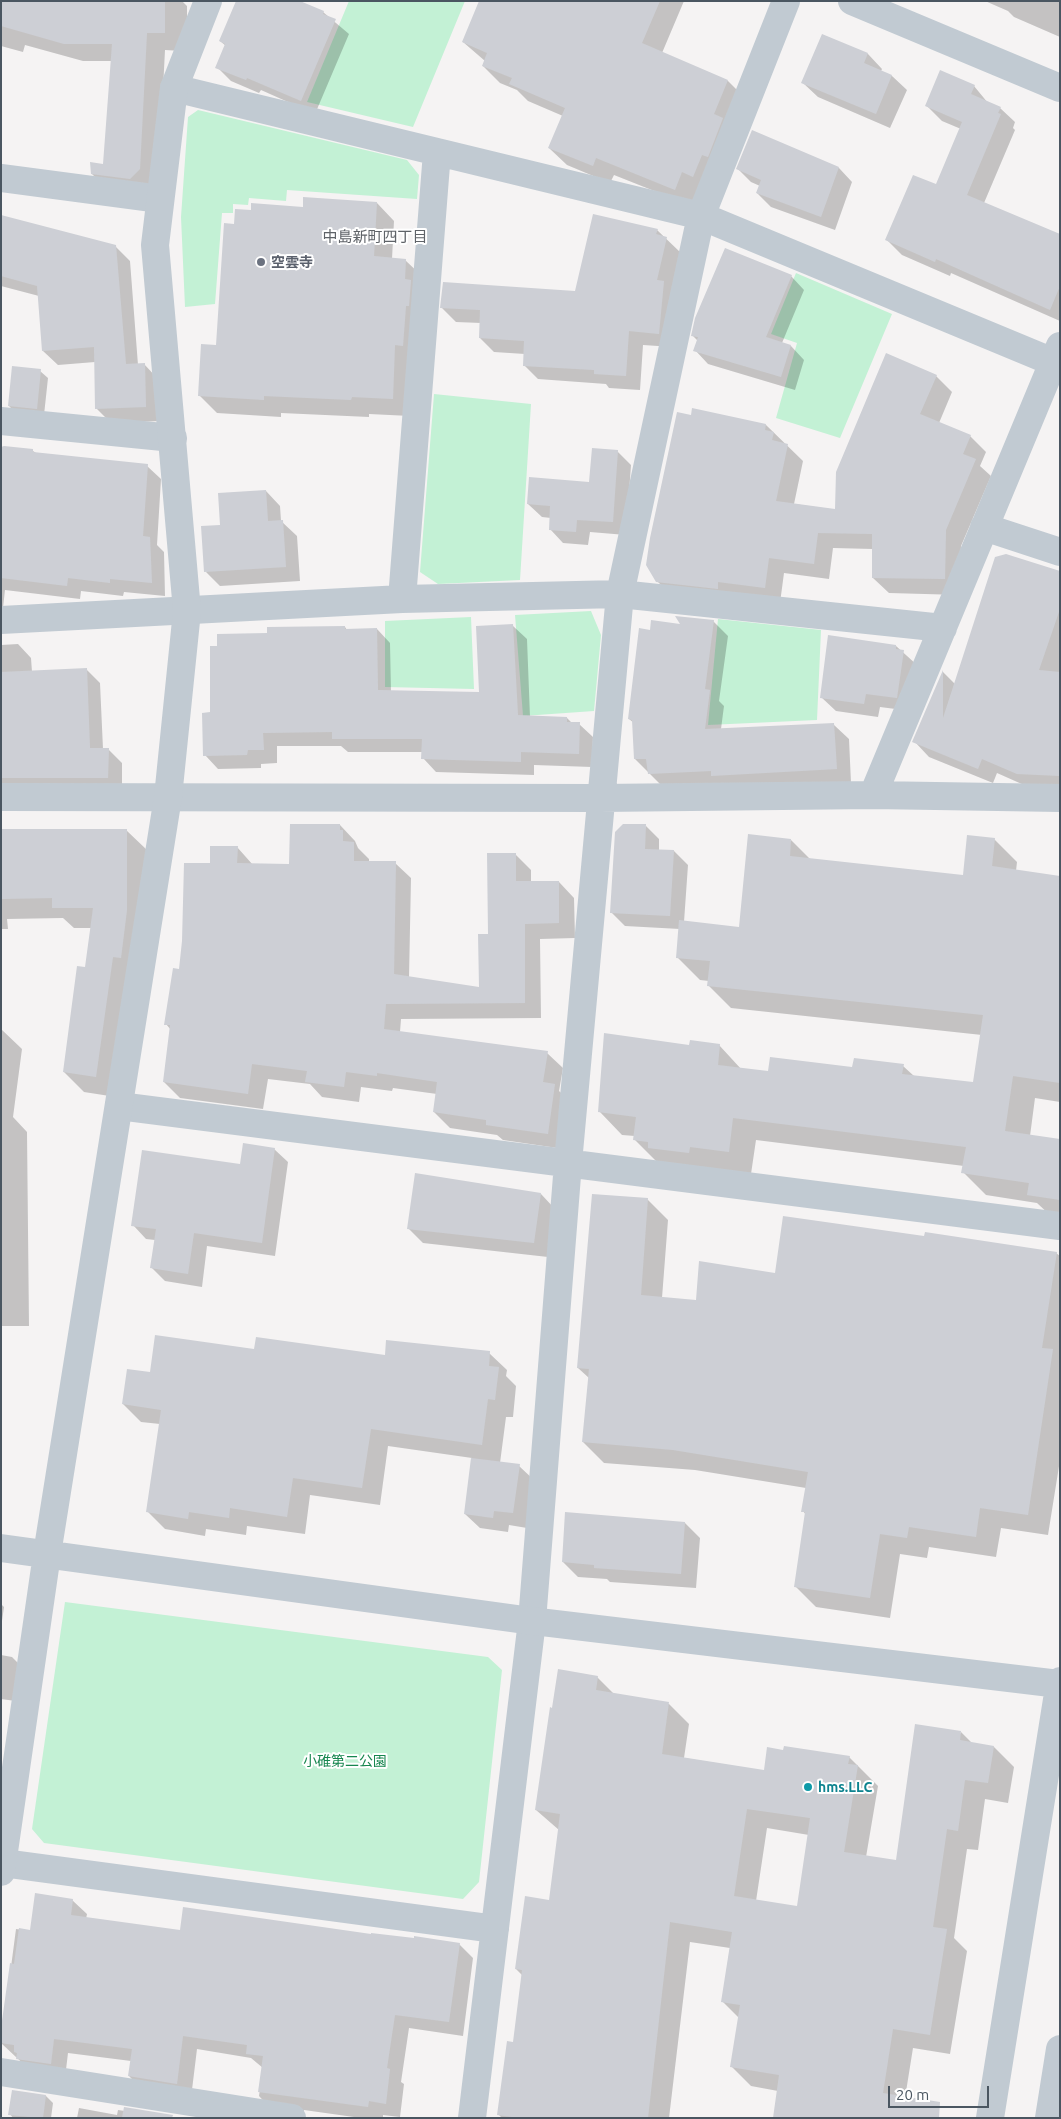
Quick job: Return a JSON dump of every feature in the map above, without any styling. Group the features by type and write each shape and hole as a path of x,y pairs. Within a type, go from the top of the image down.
{"street":[{"path":"208,1 174,88 155,245 187,611 168,797 46,1554 2,1867 495,1929"},
{"path":"472,2118 532,1621 568,1163 620,594 701,216 786,1"},
{"path":"852,1 1060,88"},
{"path":"174,88 701,216 1056,354 873,795"},
{"path":"402,599 437,152"},
{"path":"1,178 160,199"},
{"path":"1,421 173,438"},
{"path":"984,527 1060,552"},
{"path":"1,620 402,599 620,594 942,628"},
{"path":"1,796 600,798 873,795 1060,798"},
{"path":"119,1106 1060,1226"},
{"path":"1,1548 532,1621 1060,1682 990,2118"},
{"path":"1049,2118 1060,2049"},
{"path":"1,2072 202,2111 292,2118"}],"green space":[{"path":"349,1 465,1 413,127 307,102"},
{"path":"198,110 407,160 419,175 417,199 287,190 286,201 249,198 248,205 233,204 233,213 222,213 215,304 185,307 181,217 188,117"},
{"path":"796,273 892,314 840,438 776,418 797,343 771,334"},
{"path":"434,394 531,404 520,580 438,584 420,572"},
{"path":"591,611 601,635 594,711 523,716 515,615"},
{"path":"471,617 474,689 385,687 385,621"},
{"path":"718,619 821,630 817,720 708,725"},
{"name":"小碓第二公園","path":"65,1602 488,1657 502,1670 479,1882 463,1899 44,1843 32,1829"}],"building":[{"path":"1,1 165,1 165,33 147,33 140,169 130,179 91,174 90,162 103,164 112,44 64,44 1,26"},
{"path":"236,1 300,1 324,11 323,14 336,19 301,101 247,78 246,80 215,68 225,44 219,41"},
{"path":"479,1 660,1 642,43 728,80 714,114 723,118 708,157 702,155 693,177 682,172 675,190 596,158 593,166 548,148 565,108 509,84 512,78 482,66 487,53 462,42"},
{"path":"822,34 868,53 864,63 892,75 876,114 801,83"},
{"path":"940,70 975,85 971,94 1001,107 998,113 1001,114 967,195 1060,234 1060,286 1050,310 936,259 935,262 885,240 913,175 936,184 962,122 925,106"},
{"path":"752,130 839,167 821,217 756,193 761,180 736,169"},
{"path":"303,197 377,202 374,256 406,259 405,279 411,280 409,306 406,306 403,346 395,345 393,399 352,397 351,400 264,396 264,400 198,396 201,344 216,345 224,223 234,224 235,209 251,210 251,203 303,207"},
{"path":"593,214 658,229 656,234 667,237 657,280 664,281 659,334 629,331 626,376 594,374 594,370 523,366 524,341 479,338 480,310 440,308 443,282 575,291"},
{"path":"1,215 116,245 126,364 145,363 146,407 95,409 94,347 42,351 37,286 1,276"},
{"path":"725,248 792,275 766,337 791,345 781,377 693,351 698,337 691,336 695,318"},
{"path":"886,353 937,375 920,414 971,435 963,454 976,459 946,530 945,579 872,578 872,534 818,533 814,564 769,558 765,588 718,582 718,589 656,582 646,565 677,412 691,415 692,408 766,424 765,430 774,432 772,440 788,444 776,501 835,509 836,472"},
{"path":"12,366 41,369 37,409 8,406"},
{"path":"1,447 33,449 33,452 148,464 143,536 150,537 152,583 110,579 110,583 68,578 67,586 1,578"},
{"path":"592,448 618,450 613,522 577,520 576,532 549,530 550,506 527,504 529,477 589,482"},
{"path":"266,490 268,521 283,520 286,567 204,572 201,526 220,525 218,493"},
{"path":"1006,554 1060,571 1060,609 1039,670 1060,672 1060,776 1017,774 982,759 978,769 912,742 943,670 943,718 995,557"},
{"path":"675,616 714,620 705,689 710,690 705,729 834,723 837,769 711,776 711,771 648,774 646,759 634,759 632,720 628,719 639,628 650,630 651,620 680,624"},
{"path":"513,624 518,715 567,717 567,722 580,722 579,754 521,752 521,762 421,759 422,739 332,739 332,732 263,733 264,750 248,750 247,755 203,756 202,713 210,712 210,646 217,646 217,634 267,633 267,627 345,626 345,629 377,628 378,690 479,692 476,626"},
{"path":"828,635 896,645 896,649 904,650 897,698 866,694 864,704 820,698"},
{"path":"87,668 90,748 109,748 108,778 1,778 1,672"},
{"path":"290,824 340,824 340,830 343,830 343,841 354,842 354,861 396,861 394,974 479,987 478,934 488,934 487,853 516,853 516,881 559,881 559,923 525,924 525,1003 386,1004 384,1029 548,1051 543,1082 555,1084 548,1134 486,1125 486,1120 433,1112 437,1082 377,1073 377,1076 346,1072 344,1087 305,1082 307,1071 252,1064 248,1094 163,1082 170,1025 164,1025 173,968 179,969 182,941 184,863 210,863 210,846 238,846 237,863 289,864"},
{"path":"623,824 646,824 645,849 674,850 670,916 610,913 615,832"},
{"path":"1,829 127,829 127,910 121,958 113,957 96,1077 63,1072 77,966 85,967 93,908 52,908 52,898 1,899"},
{"path":"748,834 791,839 790,856 963,875 967,835 995,838 992,866 1060,876 1060,1083 1013,1076 1005,1131 1060,1139 1060,1200 1027,1195 1029,1183 961,1173 966,1147 733,1118 729,1152 690,1147 689,1153 648,1148 648,1142 633,1140 636,1117 598,1112 604,1033 689,1045 690,1040 720,1044 718,1065 768,1071 770,1057 852,1067 854,1058 904,1064 902,1074 973,1082 983,1015 707,986 710,961 676,958 679,920 739,927"},
{"path":"243,1143 275,1148 262,1243 194,1233 188,1274 150,1268 156,1229 131,1226 142,1150 240,1164"},
{"path":"415,1173 541,1193 534,1243 407,1229"},
{"path":"592,1194 648,1198 641,1295 696,1300 699,1261 775,1273 783,1216 924,1236 925,1232 1057,1252 1042,1348 1053,1349 1028,1515 980,1508 976,1537 909,1527 907,1538 880,1534 870,1598 794,1587 805,1512 801,1512 808,1472 673,1450 582,1442 589,1369 577,1368"},
{"path":"155,1335 254,1349 256,1337 385,1355 386,1340 490,1351 489,1366 499,1367 495,1400 488,1399 482,1445 371,1429 362,1488 293,1478 287,1517 230,1508 229,1518 189,1512 188,1519 146,1512 161,1410 122,1404 127,1369 150,1372"},
{"path":"471,1458 520,1464 513,1513 494,1511 493,1518 464,1514"},
{"path":"565,1512 685,1522 681,1574 594,1568 594,1565 562,1562"},
{"path":"558,1669 598,1676 596,1690 669,1702 662,1754 764,1770 767,1747 783,1750 784,1746 850,1756 848,1764 858,1765 844,1852 896,1860 915,1724 961,1731 960,1740 994,1746 988,1783 965,1780 958,1831 947,1829 933,1927 947,1929 930,2035 893,2029 883,2093 940,2102 939,2118 773,2118 779,2075 730,2067 740,2005 721,2002 732,1932 670,1922 648,2118 520,2118 497,2115 507,2041 513,2042 522,1970 515,1969 525,1896 549,1900 560,1814 535,1810 550,1707 552,1708","holes":["747,1809 810,1818 797,1906 734,1896"]},
{"path":"35,1893 73,1899 71,1915 180,1930 183,1907 371,1934 414,1938 414,1936 460,1943 449,2022 395,2015 387,2068 390,2069 386,2104 369,2101 368,2107 258,2092 263,2056 246,2054 247,2045 183,2036 177,2084 128,2076 132,2049 54,2039 51,2064 16,2059 17,2053 14,2052 14,2045 1,2043 1,2028 10,1963 14,1964 19,1928 30,1930"},
{"path":"12,2090 46,2095 43,2118 8,2115"},
{"path":"124,2107 173,2115 172,2118 122,2118"}],"place":[{"name":"空雲寺","path":"261,262"},
{"name":"hms.LLC","path":"808,1787"}],"district":[{"name":"中島新町四丁目","path":"375,237"}]}
